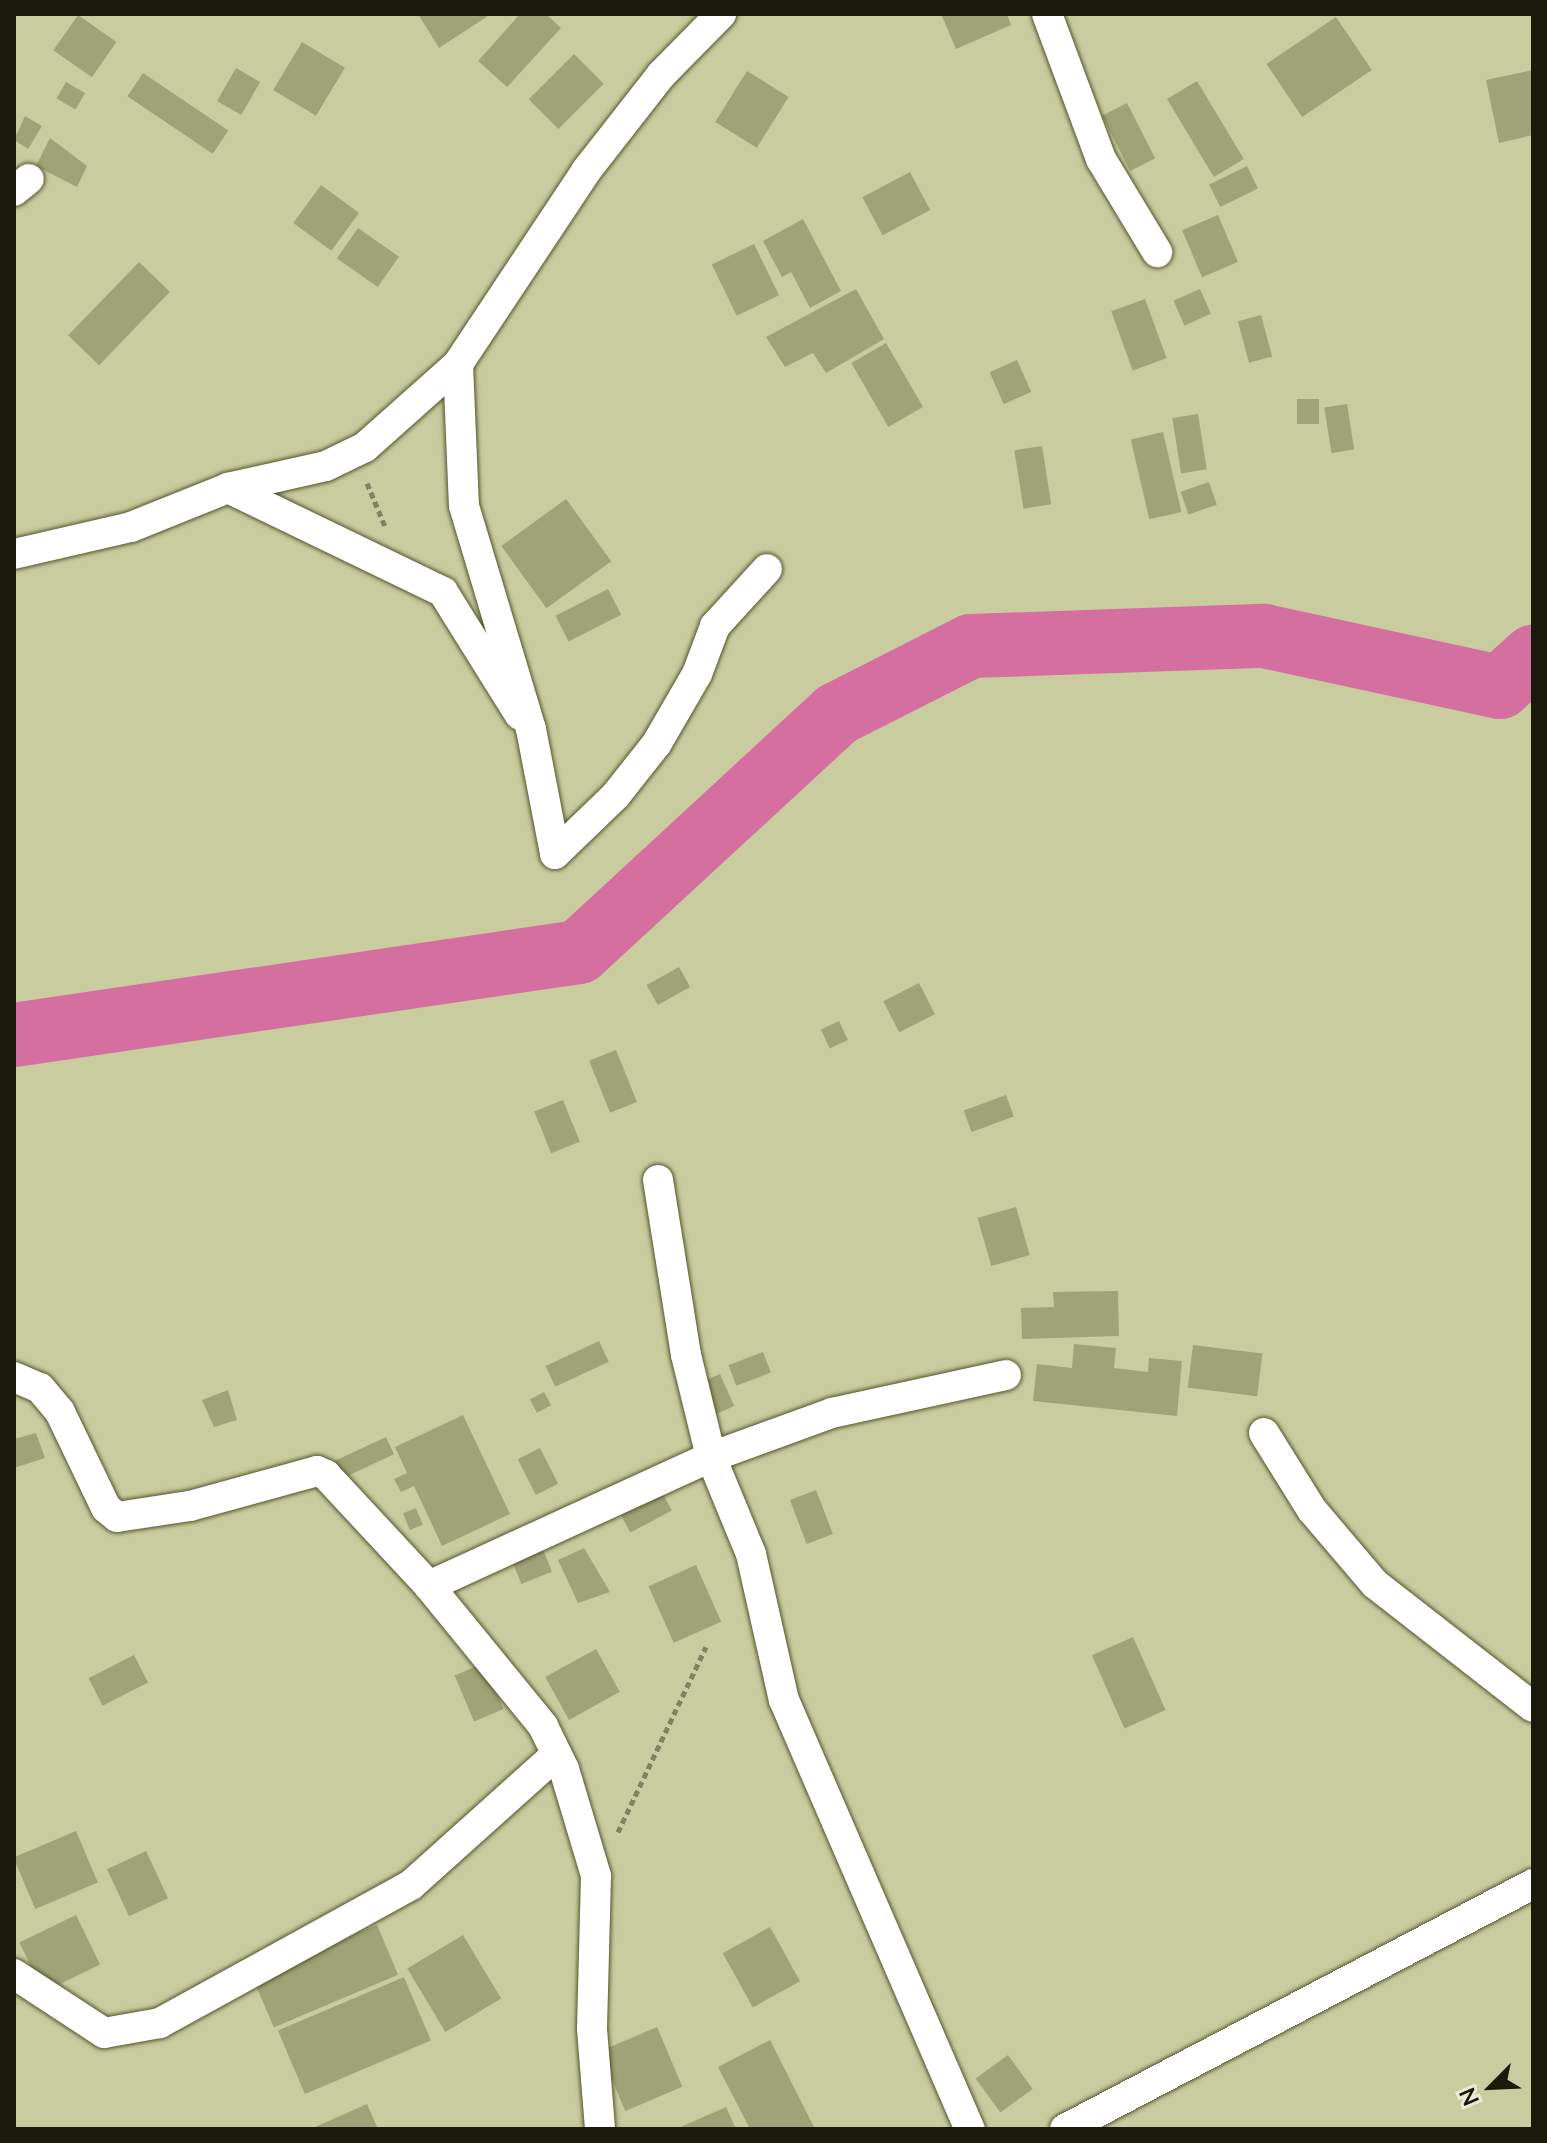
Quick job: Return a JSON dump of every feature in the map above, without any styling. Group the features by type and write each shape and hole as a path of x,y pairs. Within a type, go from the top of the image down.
{"street":[{"path":"14,554 131,527 228,488 346,460 458,364 586,171 661,75 721,14"},
{"path":"1047,14 1101,159 1157,252"},
{"path":"458,364 464,506 531,729 555,854 616,795 657,743 697,674 715,626 767,569"},
{"path":"228,488 443,592 531,729"},
{"path":"658,1180 686,1355 711,1457 751,1554 784,1700 970,2129"},
{"path":"429,1586 711,1457 832,1413 1006,1375"},
{"path":"14,1377 40,1388 60,1412 106,1508 117,1517 190,1506 317,1471 429,1586 543,1726 556,1755 596,1876 592,2029 600,2129"},
{"path":"1264,1433 1312,1510 1375,1584 1533,1707"},
{"path":"14,1974 104,2033 160,2023 411,1885 556,1755"},
{"path":"1065,2129 1533,1884"}],"path":[{"path":"346,460 365,479 414,578"},
{"path":"596,1876 706,1647"}],"building":[{"path":"418,14 491,14 439,48"},
{"path":"520,14 546,14 561,28 507,87 478,61"},
{"path":"941,14 1007,14 1011,25 956,49"},
{"path":"78,15 117,42 92,77 53,50"},
{"path":"1336,17 1372,70 1302,117 1266,64"},
{"path":"302,42 345,68 316,116 273,90"},
{"path":"574,54 604,84 558,129 529,99"},
{"path":"236,68 260,82 241,115 217,101"},
{"path":"1533,70 1533,135 1499,143 1486,80"},
{"path":"747,71 789,97 757,148 715,122"},
{"path":"143,73 228,131 213,154 127,96"},
{"path":"1197,81 1244,159 1214,177 1167,99"},
{"path":"66,82 85,93 76,109 56,98"},
{"path":"1127,103 1155,158 1130,171 1102,116"},
{"path":"25,116 42,126 28,149 14,140"},
{"path":"50,138 87,166 77,187 36,166"},
{"path":"1247,166 1258,188 1220,207 1209,184"},
{"path":"910,172 930,210 883,235 862,197"},
{"path":"321,185 359,213 331,251 293,223"},
{"path":"1218,215 1238,262 1202,277 1182,230"},
{"path":"803,219 841,291 810,308 791,272 782,277 763,241"},
{"path":"358,228 399,257 378,287 337,258"},
{"path":"754,244 779,295 737,316 712,265"},
{"path":"139,262 170,292 99,365 68,335"},
{"path":"856,289 884,339 826,373 813,353 785,367 766,337"},
{"path":"1200,289 1211,314 1184,325 1174,301"},
{"path":"1145,299 1167,358 1133,371 1111,311"},
{"path":"1261,315 1272,357 1249,363 1238,321"},
{"path":"886,343 923,407 888,427 851,363"},
{"path":"1017,360 1031,392 1004,404 990,372"},
{"path":"1297,399 1319,399 1319,424 1297,424"},
{"path":"1347,404 1354,449 1331,453 1324,408"},
{"path":"1198,414 1207,469 1181,473 1172,418"},
{"path":"1163,432 1181,512 1149,519 1131,439"},
{"path":"1042,446 1051,504 1024,509 1014,450"},
{"path":"1209,482 1217,505 1188,514 1181,492"},
{"path":"566,499 611,561 547,608 501,546"},
{"path":"608,589 621,615 569,642 555,616"},
{"path":"679,967 690,987 658,1005 647,985"},
{"path":"919,983 935,1014 899,1032 883,1001"},
{"path":"839,1021 848,1040 830,1048 821,1029"},
{"path":"616,1050 637,1102 610,1113 589,1061"},
{"path":"1006,1095 1014,1117 972,1132 964,1110"},
{"path":"563,1100 580,1142 551,1153 534,1112"},
{"path":"1016,1207 1030,1255 991,1266 978,1218"},
{"path":"1118,1291 1119,1336 1022,1339 1021,1308 1054,1307 1053,1292"},
{"path":"599,1341 609,1362 555,1387 546,1366"},
{"path":"1074,1344 1116,1348 1114,1368 1148,1372 1149,1358 1182,1361 1177,1416 1033,1401 1037,1364 1072,1368"},
{"path":"1193,1345 1262,1354 1257,1396 1188,1388"},
{"path":"763,1352 771,1373 736,1386 728,1365"},
{"path":"720,1374 734,1406 713,1415 699,1383"},
{"path":"228,1390 237,1420 214,1427 202,1400"},
{"path":"544,1392 551,1405 537,1413 530,1400"},
{"path":"463,1415 510,1514 442,1546 414,1486 401,1492 394,1479 407,1473 395,1447"},
{"path":"36,1433 45,1458 14,1468 14,1439"},
{"path":"386,1437 394,1454 341,1479 333,1462"},
{"path":"540,1448 558,1484 536,1495 518,1459"},
{"path":"816,1490 833,1534 807,1544 790,1500"},
{"path":"662,1492 672,1511 630,1533 621,1514"},
{"path":"416,1508 423,1525 410,1530 403,1513"},
{"path":"540,1542 552,1572 521,1584 509,1554"},
{"path":"584,1548 610,1592 578,1603 558,1560"},
{"path":"696,1565 721,1622 674,1643 648,1586"},
{"path":"1133,1637 1166,1710 1124,1728 1092,1655"},
{"path":"596,1649 620,1692 569,1720 545,1677"},
{"path":"134,1655 148,1683 103,1706 89,1678"},
{"path":"484,1663 504,1709 474,1722 455,1676"},
{"path":"76,1831 98,1883 35,1909 14,1857"},
{"path":"146,1851 168,1898 129,1916 107,1869"},
{"path":"76,1915 100,1964 43,1992 19,1943"},
{"path":"377,1925 398,1975 274,2027 253,1978"},
{"path":"770,1927 800,1981 753,2007 723,1953"},
{"path":"463,1935 501,1998 445,2032 407,1968"},
{"path":"404,1977 431,2041 305,2094 278,2031"},
{"path":"657,2027 682,2087 625,2111 600,2051"},
{"path":"770,2040 814,2127 810,2129 750,2129 718,2067"},
{"path":"1008,2055 1033,2089 1000,2112 976,2079"},
{"path":"367,2104 378,2129 315,2127"},
{"path":"726,2107 736,2129 676,2129"}],"waterway":[{"path":"14,1035 579,952 837,714 971,646 1264,636 1500,687 1533,657"}]}
